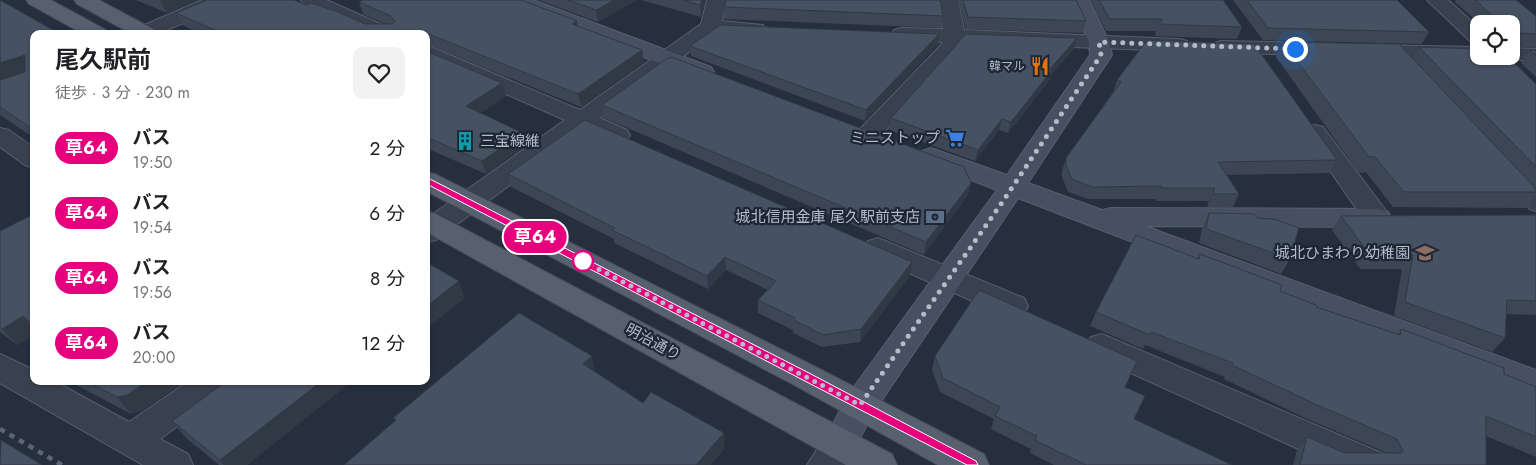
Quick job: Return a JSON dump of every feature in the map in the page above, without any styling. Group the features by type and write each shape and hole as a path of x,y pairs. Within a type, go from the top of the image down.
{"main road":[{"path":"36,0 92,30"},
{"path":"84,0 139,30"},
{"path":"430,182 860,405 971,465"},
{"name":"明治通り","path":"430,227 832,454 879,465"}],"street":[{"path":"151,30 219,0"},
{"path":"311,0 379,30"},
{"path":"515,0 721,78"},
{"path":"710,27 717,0"},
{"path":"948,0 954,25 952,45 861,130 1536,384"},
{"path":"832,454 860,405 1012,187 1101,55 1099,42 1079,0"},
{"path":"1437,0 1470,31"},
{"path":"1239,24 1273,72"},
{"path":"430,225 469,202 710,27 778,30"},
{"path":"885,34 1339,50 1400,58 1470,54"},
{"path":"430,53 637,143"},
{"path":"1520,62 1536,55"},
{"path":"1302,113 1377,218"},
{"path":"0,135 30,157"},
{"path":"1092,217 1406,218"},
{"path":"856,238 1038,318"},
{"path":"1074,333 1371,465"},
{"path":"0,367 30,384"},
{"path":"32,385 175,465"},
{"path":"131,440 209,385"}],"lane":[{"path":"1504,170 1529,214"}],"building":[{"path":"0,0 53,30 30,30 30,127 0,107 0,80 25,72 25,55 0,63"},
{"path":"207,0 294,0 307,5 311,3 338,12 365,24 393,24 395,21 391,16 359,2 363,0 521,0 577,21 572,24 642,50 578,94 430,35 430,30 215,30 176,13"},
{"path":"568,0 614,0 596,10"},
{"path":"683,0 702,0 700,5"},
{"path":"726,0 940,0 943,16 724,7"},
{"path":"963,0 1076,0 1086,21 968,17"},
{"path":"1099,0 1223,0 1242,27 1159,24 1163,19 1110,19"},
{"path":"1247,0 1397,0 1429,32 1268,28"},
{"path":"1475,0 1516,0 1536,16 1536,34 1520,33 1520,15 1492,15"},
{"path":"720,25 939,34 866,110 690,46"},
{"path":"966,34 1077,38 1050,69 1052,70 1011,122 1002,119 978,150 891,118"},
{"path":"1147,40 1254,44 1337,160 1218,162 1239,194 1213,194 1215,188 1160,188 1162,186 1092,187 1072,179 1066,165 1066,158 1121,82 1117,80"},
{"path":"1283,42 1399,44 1536,189 1536,192 1404,192 1375,157 1369,157"},
{"path":"1419,47 1470,49 1470,65 1516,65 1536,84 1536,167"},
{"path":"1530,50 1536,50 1536,56"},
{"path":"430,53 502,83 466,106 523,133 482,161 430,139"},
{"path":"671,57 964,167 971,183 926,242 602,105"},
{"path":"585,120 912,262 861,329 823,335 794,320 795,318 758,300 776,281 725,257 707,276 612,230 615,228 508,174"},
{"path":"1209,213 1254,214 1257,218 1274,219 1299,228 1290,259 1206,229"},
{"path":"1536,215 1536,301 1507,300 1505,338 1405,302 1413,255 1370,255 1341,216"},
{"path":"30,216 30,322 23,316 2,329 0,328 0,231"},
{"path":"1136,235 1199,259 1200,254 1282,285 1280,291 1316,305 1316,307 1400,335 1401,329 1504,368 1504,374 1536,387 1536,437 1486,416 1486,465 1300,465 1307,437 1345,453 1401,453 1403,451 1397,439 1315,404 1232,365 1233,363 1151,332 1150,335 1096,312"},
{"path":"430,264 459,281 430,304"},
{"path":"979,290 1137,361 1125,387 1145,396 1134,419 1232,465 1086,465 1035,440 1037,436 995,416 1000,407 943,378 935,356"},
{"path":"519,313 592,356 583,364 643,403 651,392 724,433 696,465 344,465 396,420 393,418"},
{"path":"94,385 142,385 127,395 117,397"},
{"path":"222,385 317,385 220,460 172,421"},
{"path":"1,440 42,465 0,465"}],"railway":[{"path":"0,429 62,465"}],"bus line":[{"name":"草64","path":"430,182 805,376 972,465"}],"place":[{"name":"韓マル","path":"1040,66"},
{"name":"ミニストップ","path":"955,138"},
{"name":"三宝線維","path":"465,141"},
{"name":"城北信用金庫 尾久駅前支店","path":"935,217"},
{"name":"城北ひまわり幼稚園","path":"1425,253"}],"route":[{"path":"583,261 575,257 860,405 1001,204 1101,55 1099,42 1295,49"}]}
